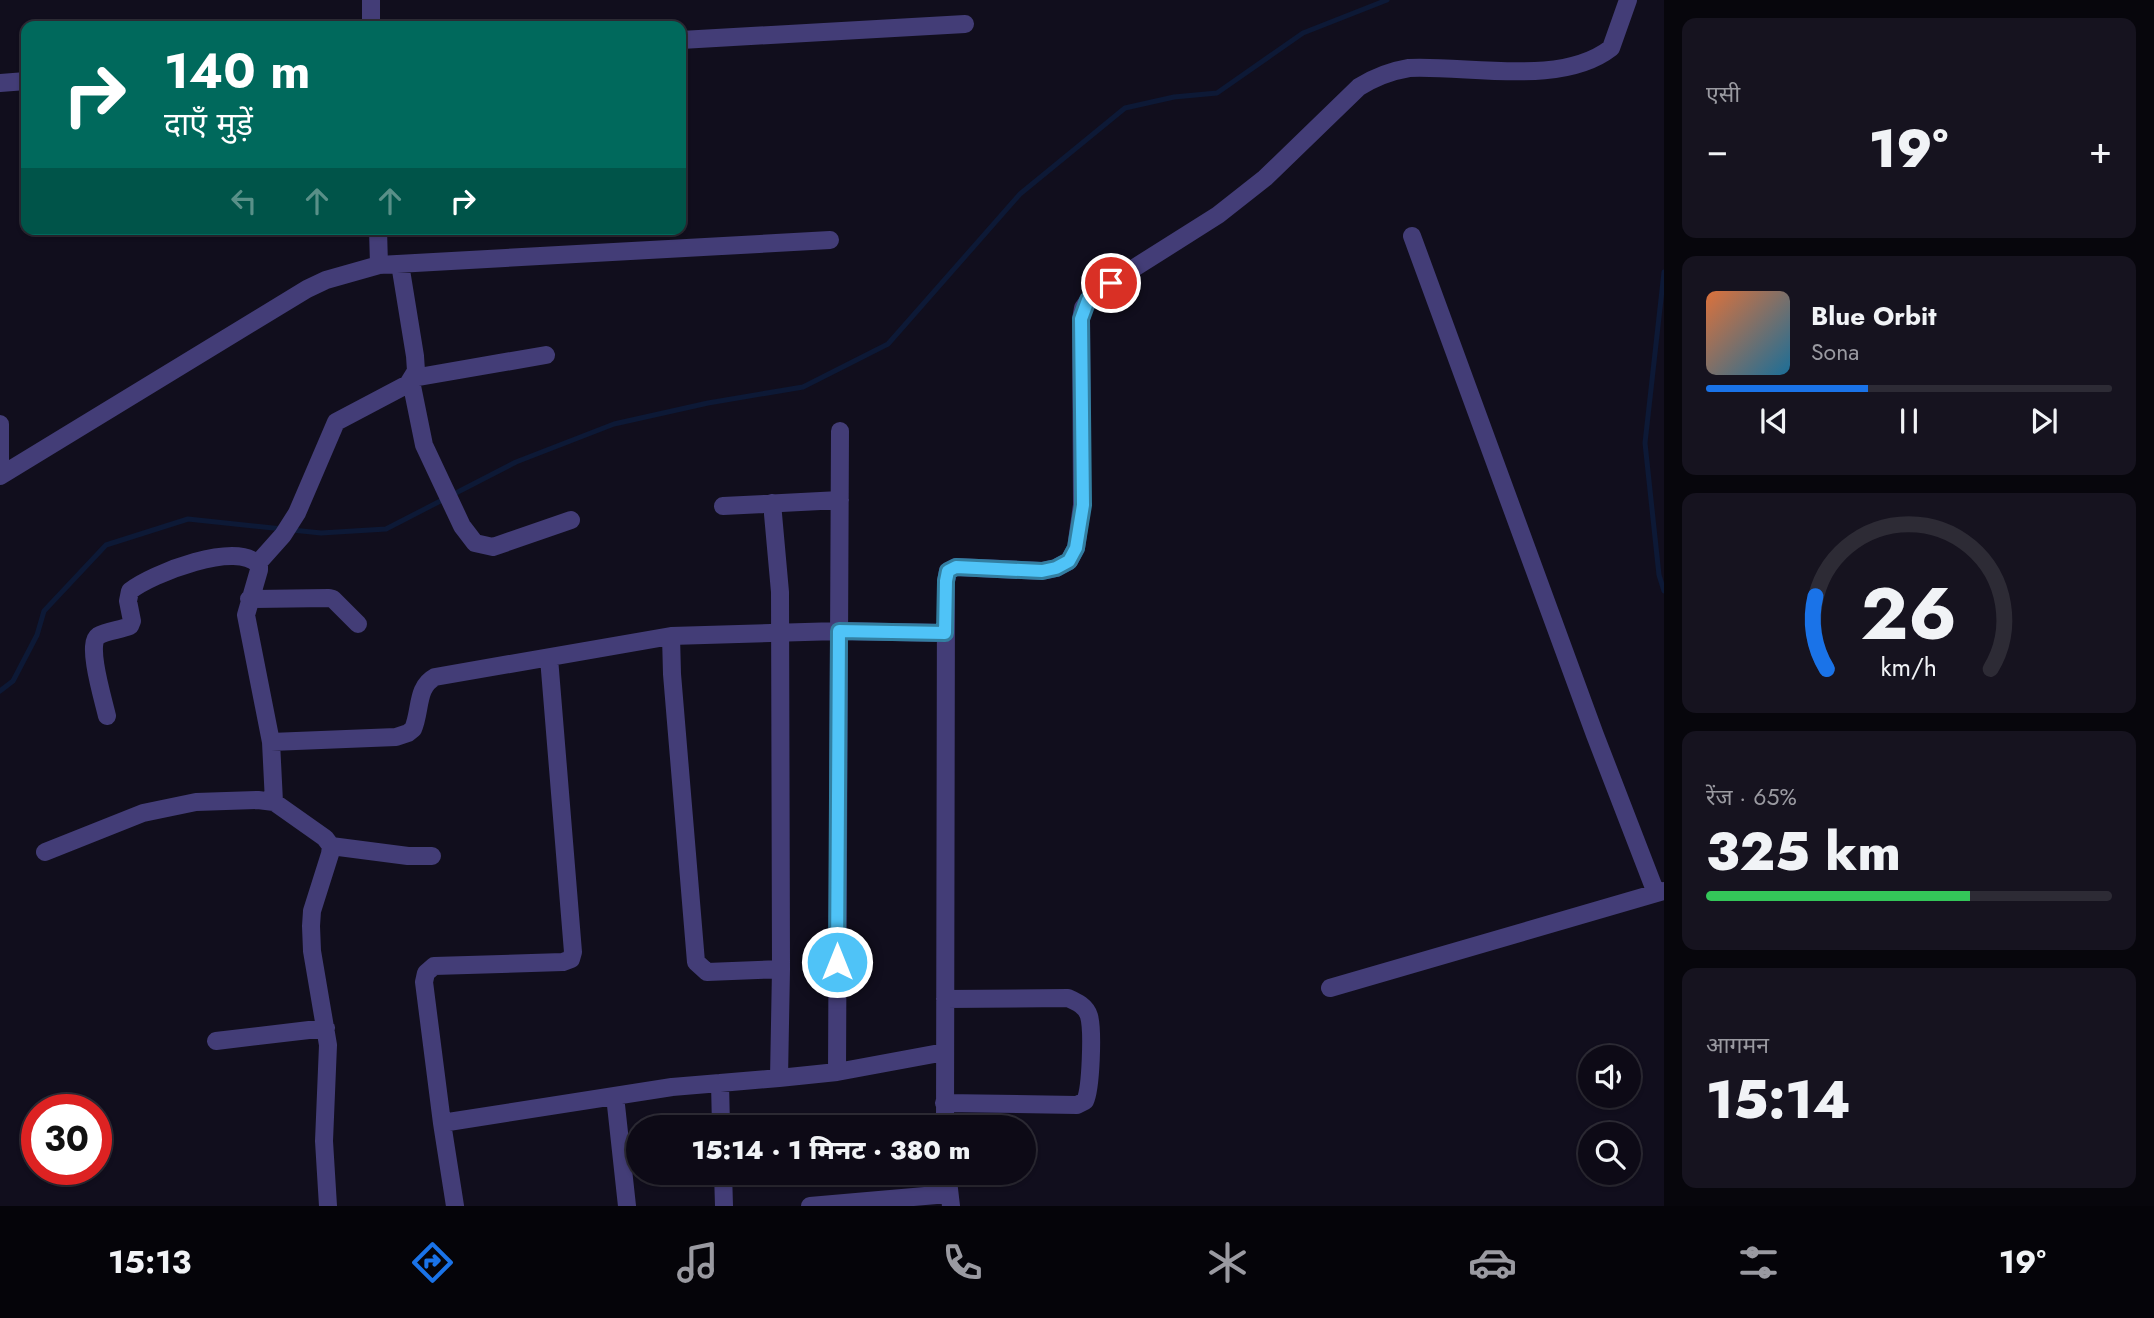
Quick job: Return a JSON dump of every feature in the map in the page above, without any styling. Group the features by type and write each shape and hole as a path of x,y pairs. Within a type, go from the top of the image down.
{"street":[{"path":"371,0 372,21"},
{"path":"944,1115 946,581 948,571 956,567 1042,571 1056,568 1069,561 1076,548 1083,505 1083,308 1093,294 1218,215 1265,178 1359,87 1373,78 1409,68 1544,70 1576,64 1604,54 1611,48 1628,1"},
{"path":"686,40 965,24"},
{"path":"0,83 21,81"},
{"path":"378,235 379,265"},
{"path":"1330,988 1660,892 1595,735 1412,236"},
{"path":"0,474 326,279 379,265 830,240"},
{"path":"400,264 415,356 416,371 412,380 424,445 462,526 475,542 493,547 571,520"},
{"path":"274,802 271,742 246,615 259,569 258,563 288,527 336,422 412,380 546,355"},
{"path":"0,424 0,474"},
{"path":"837,1072 840,431"},
{"path":"723,506 840,500"},
{"path":"772,503 780,593 782,969 779,1077"},
{"path":"107,716 93,655 94,641 97,636 130,626 130,591 161,574 224,555 239,555 258,563"},
{"path":"249,599 329,598 358,624"},
{"path":"271,742 396,737 413,729 422,689 427,681 435,677 671,636 839,631 945,633"},
{"path":"671,636 671,674 696,962 708,972 782,969"},
{"path":"455,1206 424,982 426,973 434,966 564,961 571,959 573,953 549,658"},
{"path":"45,852 143,813 169,806 196,802 258,800 274,802 325,838 331,846 408,856 432,856"},
{"path":"328,1206 324,1141 328,1045 312,951 311,926 312,911 331,846"},
{"path":"944,999 1068,998 1076,1002 1084,1007 1089,1017 1090,1082 1085,1101 1076,1105 944,1103"},
{"path":"216,1041 326,1028"},
{"path":"442,1123 672,1087 837,1072 945,1052"},
{"path":"720,1083 721,1115"},
{"path":"615,1096 627,1206"},
{"path":"723,1185 724,1206"},
{"path":"810,1206 949,1200"}],"waterway":[{"path":"0,691 13,681 37,635 44,611 106,545 188,519 321,533 386,529 516,462 614,424 708,403 803,387 888,344 1020,194 1125,108 1174,97 1217,93 1303,33 1387,0"},
{"path":"1664,272 1645,443 1659,575 1664,591"}],"route":[{"path":"837,962 839,631 945,633 948,571 956,567 1042,571 1069,561 1076,548 1083,505 1081,319 1088,300 1111,283"}]}
